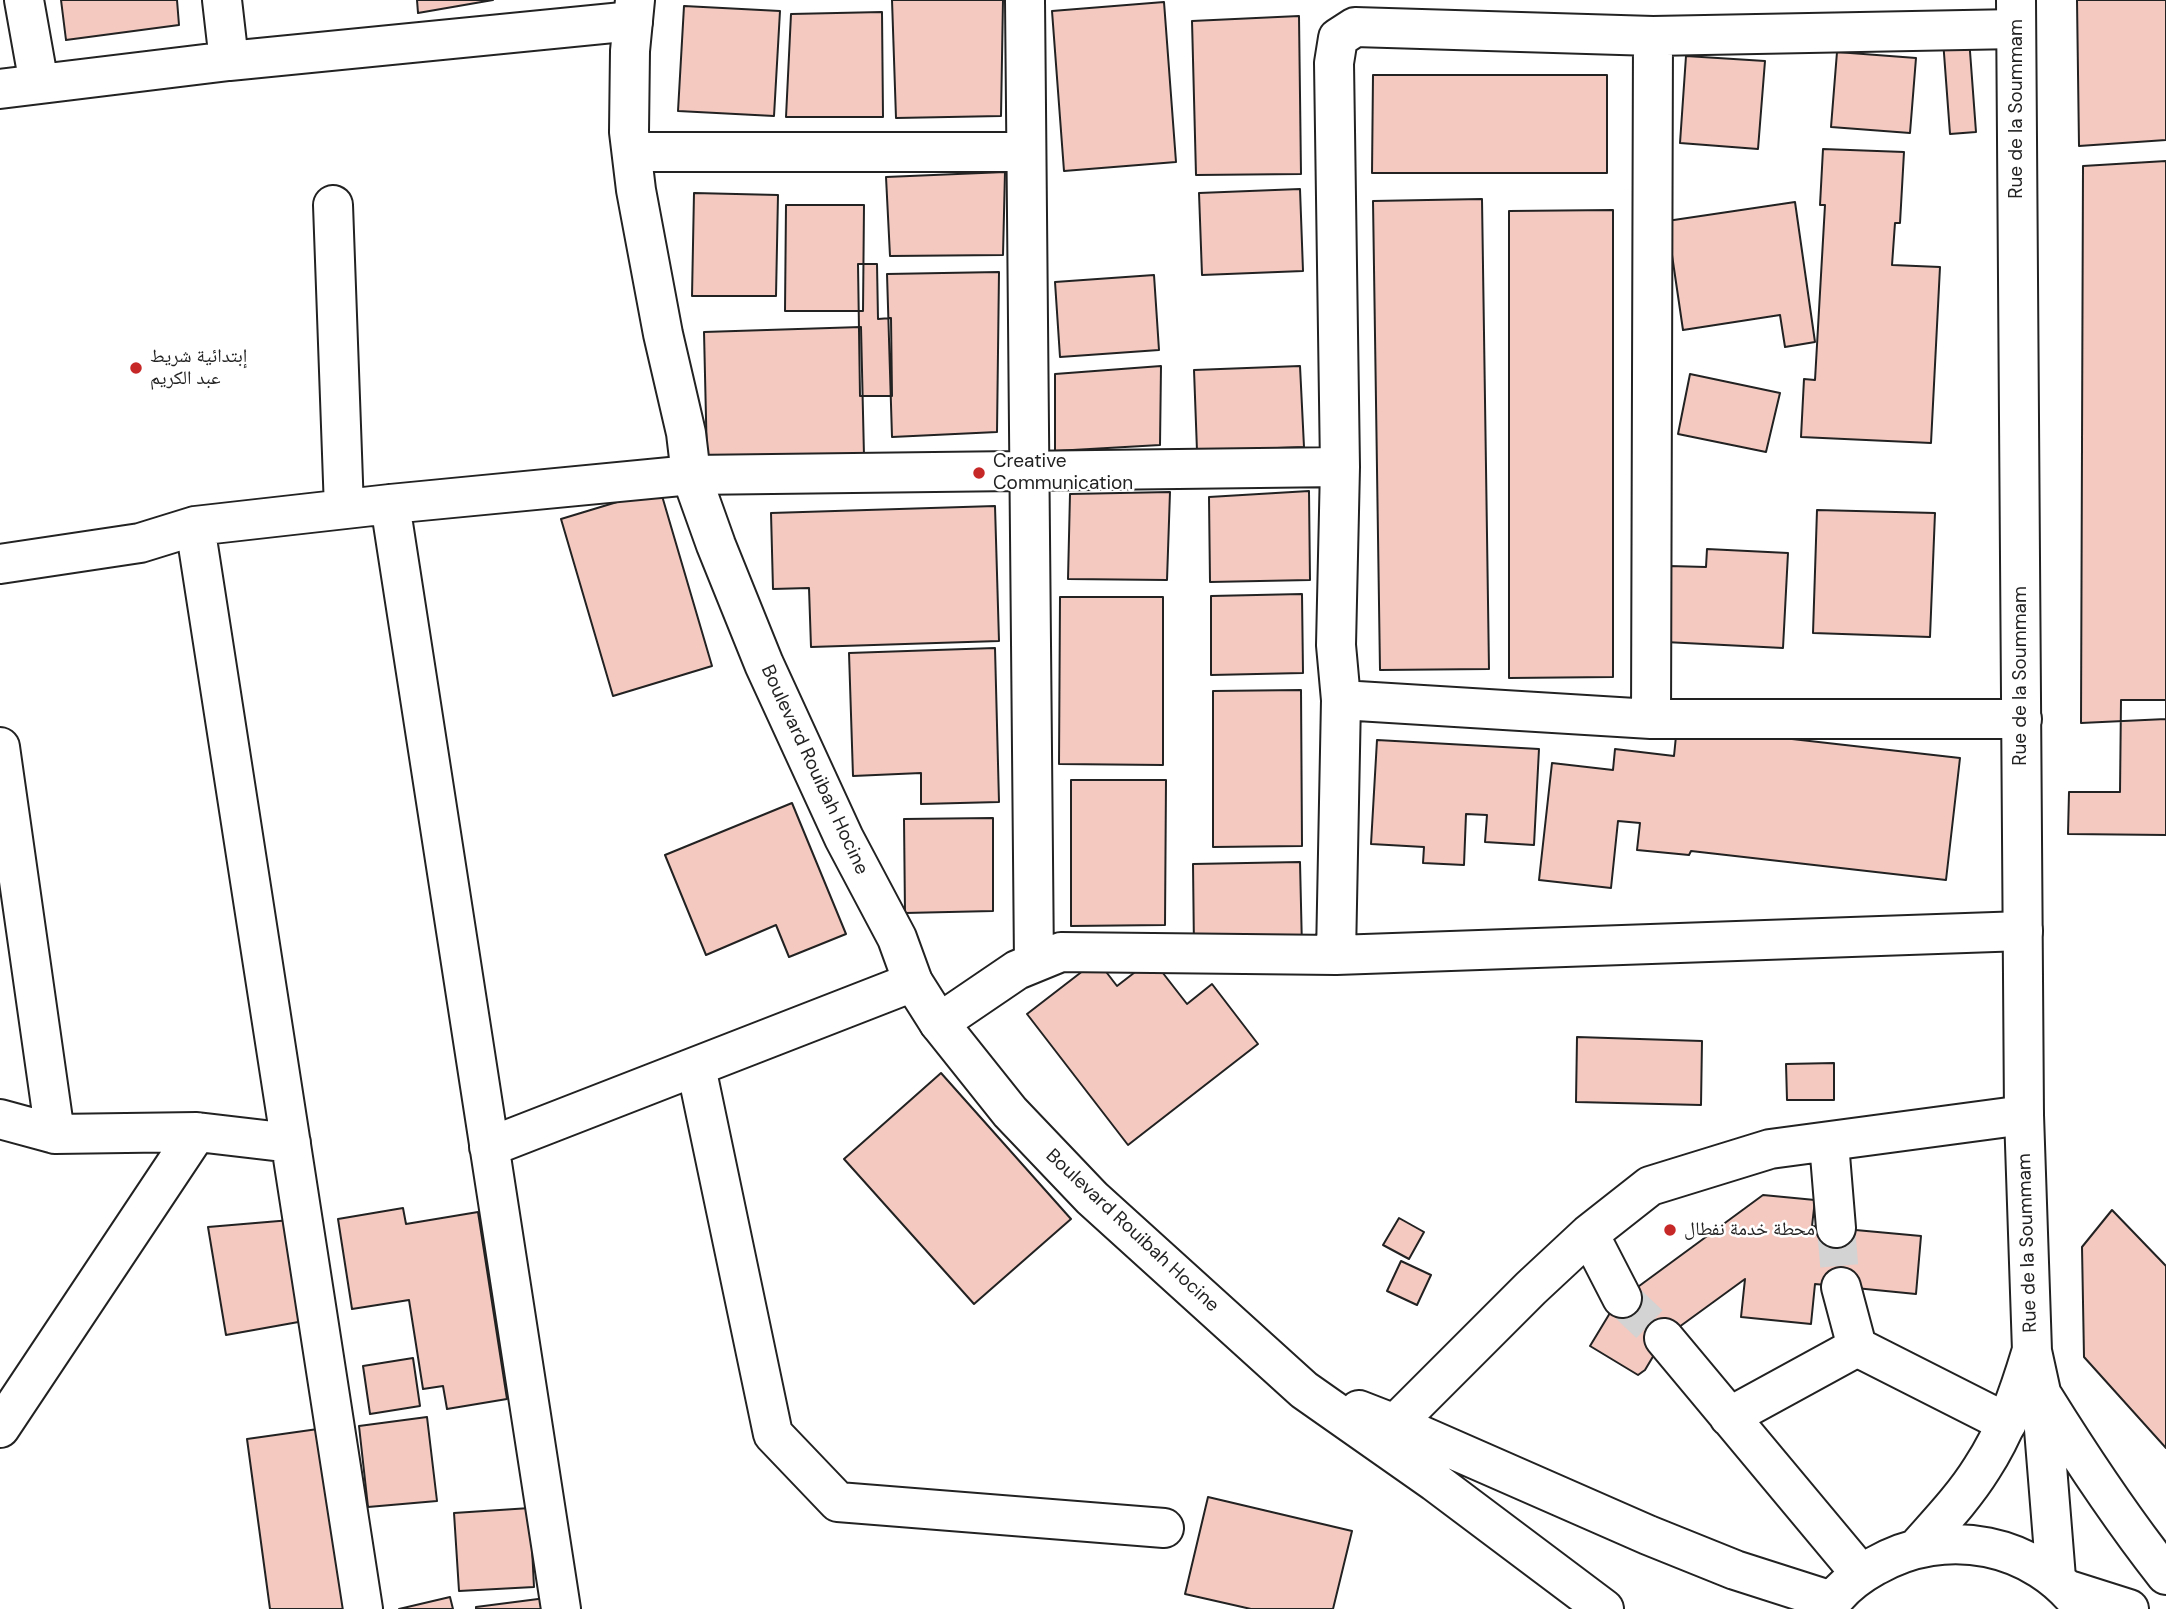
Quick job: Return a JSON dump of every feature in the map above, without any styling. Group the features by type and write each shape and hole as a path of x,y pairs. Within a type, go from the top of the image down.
{"street":[{"path":"24,0 39,84"},
{"path":"222,0 229,61"},
{"path":"1025,0 1034,963"},
{"path":"0,89 634,10"},
{"name":"Boulevard Rouibah Hocine","path":"634,10 629,132 636,190 663,334 686,433 691,475 764,664 844,838 897,938 913,982 939,1023 1010,1112 1092,1198 1304,1390"},
{"path":"1336,956 1341,700 1336,645 1340,467 1334,63 1338,38 1355,27 1653,36 2016,14"},
{"name":"Rue de la Soummam","path":"2016,14 2024,1115 2032,1351"},
{"path":"1651,719 1653,36"},
{"path":"632,152 1027,152"},
{"path":"334,205 344,509"},
{"path":"0,564 140,543 195,526 691,475 1340,467"},
{"path":"390,504 561,1609"},
{"path":"195,526 363,1609"},
{"path":"1341,700 1651,719 2022,719"},
{"path":"0,747 55,1134"},
{"path":"939,1023 1017,970 1060,952 1336,956 2023,931"},
{"path":"489,1147 913,982"},
{"path":"696,1067 773,1434 838,1502 1164,1528"},
{"path":"1395,1424 1531,1288 1589,1234 1650,1186 1770,1149 2024,1115"},
{"path":"0,1119 55,1134 197,1132 291,1143"},
{"path":"0,1428 197,1132"},
{"path":"1829,1143 1836,1228"},
{"path":"1589,1234 1622,1298"},
{"path":"1841,1287 1857,1347 2007,1423"},
{"path":"1664,1338 1861,1574"},
{"path":"1729,1417 1857,1347"},
{"path":"2032,1351 2041,1392 2069,1592"},
{"path":"1917,1548 1952,1509 1982,1468 2007,1423 2032,1351"},
{"path":"1304,1390 1395,1424 1648,1535 1829,1605 1861,1574 1888,1559 1917,1548 1966,1543 2014,1554 2069,1592 2129,1609"},
{"path":"1304,1390 1435,1482 1604,1609"},
{"path":"2041,1392 2090,1472 2166,1575"}],"building":[{"path":"61,0 177,0 179,25 66,40"},
{"path":"417,0 493,0 418,13"},
{"path":"892,0 1003,0 1001,116 896,118"},
{"path":"2077,0 2166,0 2166,140 2079,146"},
{"path":"1164,2 1176,162 1064,171 1052,11"},
{"path":"684,6 780,11 774,116 678,111"},
{"path":"882,12 883,117 786,117 791,14"},
{"path":"1299,16 1301,174 1196,175 1192,21"},
{"path":"1969,38 1976,132 1950,134 1943,40"},
{"path":"1837,52 1916,58 1910,133 1831,127"},
{"path":"1686,56 1765,61 1758,149 1680,143"},
{"path":"1373,75 1607,75 1607,173 1372,173"},
{"path":"1823,149 1904,152 1900,223 1895,223 1892,265 1940,267 1931,443 1801,437 1804,379 1815,380 1825,205 1820,205"},
{"path":"2166,161 2166,719 2081,723 2083,166"},
{"path":"1005,172 1003,255 890,256 886,177"},
{"path":"1300,189 1303,271 1202,275 1199,193"},
{"path":"694,193 778,195 776,296 692,296"},
{"path":"1482,199 1489,669 1380,670 1373,201"},
{"path":"1795,202 1815,342 1785,347 1780,315 1683,330 1667,221"},
{"path":"786,205 864,205 863,311 785,311"},
{"path":"1613,210 1613,677 1509,678 1509,211"},
{"path":"858,264 877,264 878,319 891,318 892,396 860,396"},
{"path":"999,272 997,432 892,437 887,274"},
{"path":"1154,275 1159,350 1060,357 1055,282"},
{"path":"861,327 864,456 707,461 704,332"},
{"path":"1161,366 1160,445 1055,451 1055,374"},
{"path":"1300,366 1304,447 1197,451 1194,370"},
{"path":"1690,374 1780,393 1766,452 1678,434"},
{"path":"660,489 712,666 613,696 561,519"},
{"path":"1309,491 1310,580 1210,582 1209,497"},
{"path":"1170,492 1167,580 1068,579 1070,494"},
{"path":"995,506 999,641 811,647 809,588 773,589 771,513"},
{"path":"1817,510 1935,513 1930,637 1813,633"},
{"path":"1707,549 1788,553 1783,648 1665,642 1669,566 1706,567"},
{"path":"1302,594 1303,673 1211,675 1211,596"},
{"path":"1060,597 1163,597 1163,765 1059,764"},
{"path":"995,648 999,802 921,804 921,773 853,776 849,653"},
{"path":"1301,690 1302,846 1213,847 1213,691"},
{"path":"2121,700 2166,700 2166,835 2068,834 2069,792 2120,792"},
{"path":"1677,726 1960,758 1946,880 1691,851 1689,855 1637,850 1640,823 1618,821 1611,888 1539,880 1552,763 1613,770 1615,749 1674,756"},
{"path":"1377,740 1539,749 1534,845 1485,842 1487,815 1466,814 1464,865 1423,863 1424,847 1371,844"},
{"path":"1071,780 1166,780 1165,925 1071,926"},
{"path":"792,803 846,934 789,957 776,925 706,955 665,855"},
{"path":"993,818 993,911 905,913 904,819"},
{"path":"1300,862 1302,948 1194,950 1193,864"},
{"path":"1152,959 1187,1004 1212,984 1258,1044 1128,1145 1027,1014 1097,960 1117,986"},
{"path":"1577,1037 1702,1041 1701,1105 1576,1102"},
{"path":"1834,1063 1834,1100 1787,1100 1786,1064"},
{"path":"941,1073 1071,1219 974,1304 844,1159"},
{"path":"1763,1195 1815,1200 1812,1226 1921,1236 1916,1294 1815,1284 1811,1324 1741,1317 1745,1279 1664,1338 1645,1370 1638,1375 1590,1346 1616,1303"},
{"path":"403,1208 406,1224 478,1212 507,1399 447,1409 443,1386 423,1389 409,1300 352,1309 338,1219"},
{"path":"2112,1210 2166,1266 2166,1448 2084,1357 2082,1247"},
{"path":"1399,1218 1424,1232 1409,1259 1383,1245"},
{"path":"291,1220 304,1321 226,1335 208,1227"},
{"path":"1401,1261 1431,1275 1417,1305 1387,1291"},
{"path":"413,1358 420,1406 370,1414 363,1366"},
{"path":"427,1417 437,1501 368,1507 359,1426"},
{"path":"325,1428 349,1609 270,1609 247,1439"},
{"path":"1208,1497 1352,1531 1333,1609 1251,1609 1185,1594"},
{"path":"530,1508 534,1587 459,1591 454,1513"},
{"path":"450,1597 453,1609 399,1609"},
{"path":"546,1598 548,1609 476,1609 476,1607"}],"tunnel":[{"path":"1836,1228 1841,1287"},
{"path":"1622,1298 1664,1338"}],"place":[{"name":"إبتدائية شريط عبد الكريم","path":"136,368"},
{"name":"Creative Communication","path":"979,473"},
{"name":"محطة خدمة نفطال","path":"1670,1230"}]}
